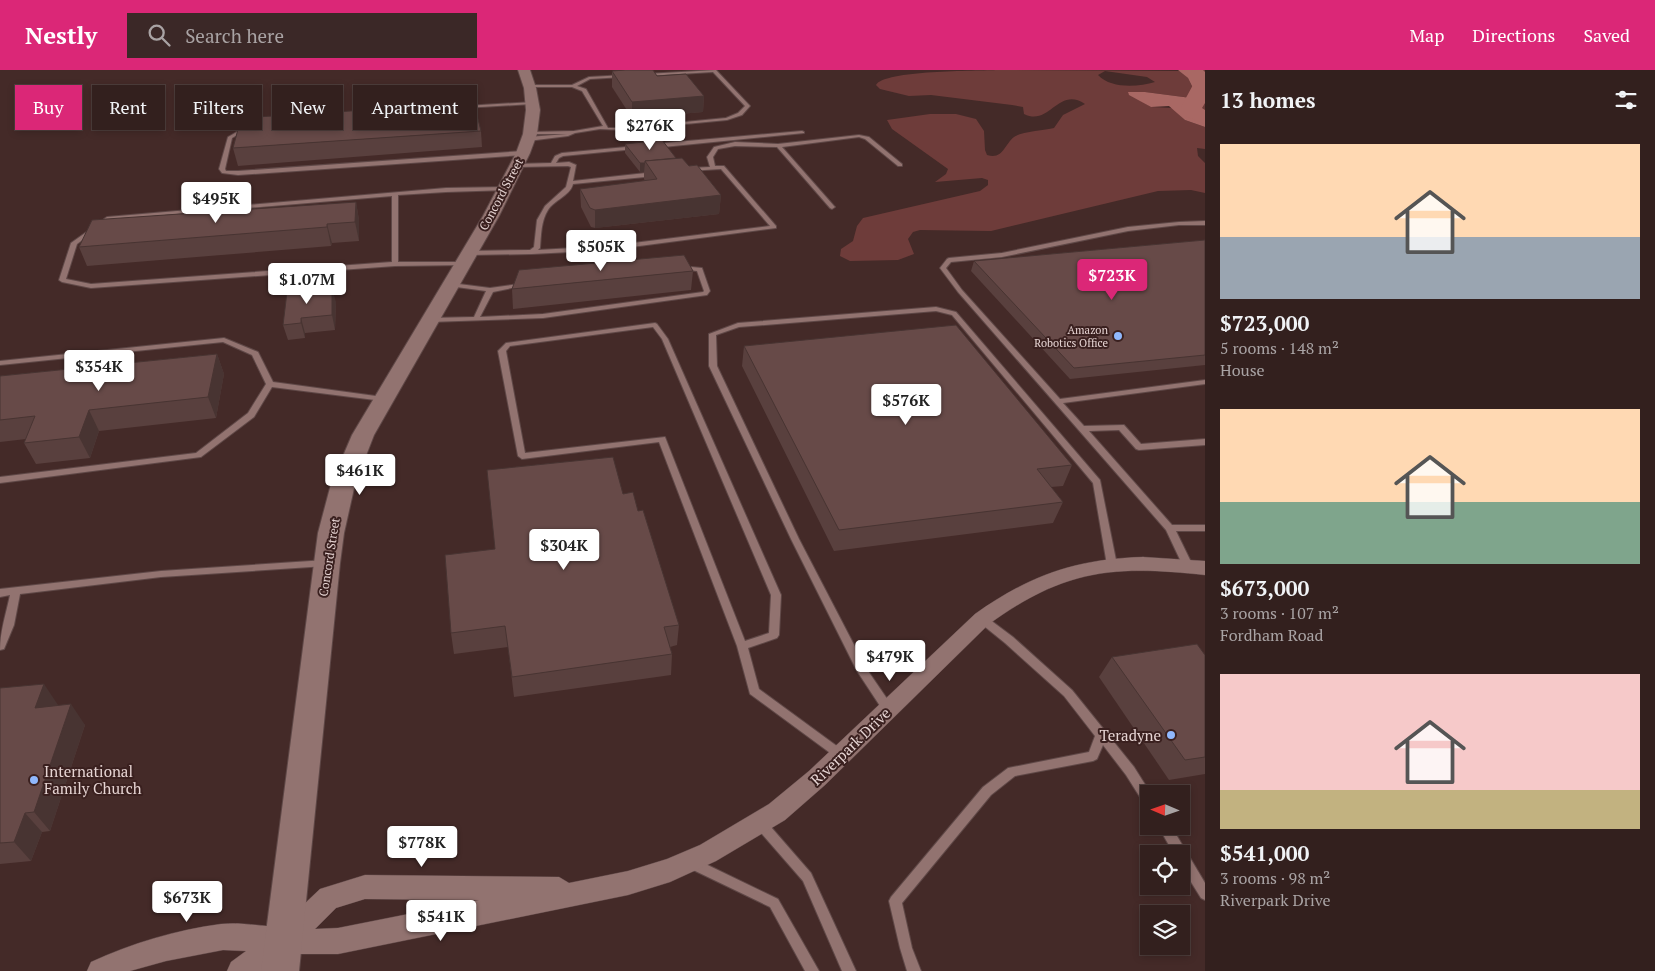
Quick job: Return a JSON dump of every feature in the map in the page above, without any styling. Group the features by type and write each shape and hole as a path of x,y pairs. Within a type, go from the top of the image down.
{"street":[{"name":"Concord Street","path":"280,971 327,563 331,533 343,484 363,435 506,189 525,148 529,86"},
{"name":"Riverpark Drive","path":"284,941 338,941 594,890 642,879 689,862 716,849 777,812 841,755 982,619 1006,600 1027,588 1063,574 1112,565 1132,563 1196,567"},
{"name":"Riverpark Drive","path":"284,941 330,898 365,887 594,890"},
{"path":"100,971 126,959 150,952 222,936 284,941"},
{"path":"240,971 284,941"}],"lane":[{"path":"243,130 230,137 222,169 224,172 238,173 525,148 574,132 727,119 740,114 748,106 714,71 642,75"},
{"path":"573,86 589,78 633,76"},
{"path":"477,103 529,86 573,86 587,93 606,127 602,129"},
{"path":"648,146 802,132"},
{"path":"713,168 710,157 716,148 736,144 778,146 859,136 868,138 900,165"},
{"path":"778,146 832,207"},
{"path":"553,164 562,155 639,147"},
{"path":"525,148 553,164 574,166 569,188 547,207 540,220 537,248 532,252"},
{"path":"506,189 446,190 107,219 74,242 62,280 91,286 395,264 532,252 609,248 774,227 722,167 684,171"},
{"path":"570,183 665,173"},
{"path":"395,194 395,264"},
{"path":"1196,567 1170,528 960,291 943,268 949,260 999,255 1172,222 1205,223"},
{"path":"430,320 543,316 705,294 707,291 700,269 672,269"},
{"path":"451,285 490,290 528,284"},
{"path":"476,319 490,290"},
{"path":"888,709 862,671 795,539 713,366 712,334 738,326 936,309 954,313 1097,482 1112,565"},
{"path":"742,646 774,635 776,595 665,339 655,325 508,344 502,351 522,456 662,439 742,646 754,691 841,755"},
{"path":"0,363 224,340 254,354 270,384"},
{"path":"1058,401 1205,382"},
{"path":"270,384 383,399"},
{"path":"0,480 198,455 251,415 270,384"},
{"path":"1083,430 1121,427 1139,447 1205,442"},
{"path":"1170,528 1205,528"},
{"path":"0,593 161,574 327,563"},
{"path":"0,646 9,625 16,591"},
{"path":"982,619 1068,692 1130,771 1140,787"},
{"path":"914,971 906,948 895,901 987,791 1012,772 1093,756 1102,735"},
{"path":"760,823 806,877 849,971"},
{"path":"689,862 774,903 812,971"},
{"path":"1190,869 1205,894"}],"shaded area":[{"path":"987,70 1180,71 1188,78 1194,90 1191,98 1145,92 1128,93 1151,107 1173,108 1185,120 1205,127 1205,149 1197,148 1198,156 1205,163 1205,193 1191,190 1158,191 991,231 920,230 913,232 908,239 914,254 898,260 850,261 840,256 841,249 853,241 857,226 863,218 980,191 988,185 988,180 982,178 935,182 946,174 948,169 892,129 887,120 930,114 956,114 976,119 984,131 987,155 992,156 1000,154 1017,135 1054,128 1063,115 1085,104 1076,100 1068,100 1048,112 1033,117 1024,114 1023,107 931,95 909,96 880,89 876,85 883,80 895,76","holes":["1105,71 1147,77 1155,82 1125,86 1110,83 1098,75"]},
{"path":"1178,70 1193,70 1204,83 1196,102 1191,107 1194,113 1205,118 1205,127 1185,120 1169,106 1151,107 1129,95 1128,92 1145,92 1191,98 1191,93 1194,90 1188,78"},
{"path":"1193,70 1205,70 1205,118 1194,113 1191,107 1203,89"}],"building":[{"path":"653,70 657,76 686,74 704,96 632,102 612,71"},
{"path":"343,111 353,111 353,130 477,130 477,115 481,131 233,148 238,130 262,130 262,117 272,116 272,130 343,130"},
{"path":"662,140 676,158 640,163 625,144"},
{"path":"682,158 689,166 697,165 721,195 595,210 590,208 580,189 657,179 645,161"},
{"path":"356,202 355,222 327,224 327,227 79,247 92,220"},
{"name":"Amazon Robotics Office","path":"1205,240 1205,355 1074,368 974,261"},
{"path":"684,255 693,271 512,289 519,270"},
{"path":"332,288 332,315 301,318 301,323 283,325 287,292"},
{"path":"956,325 1072,465 1037,469 1063,502 839,530 744,346"},
{"path":"217,354 208,397 89,410 79,437 24,443 35,416 0,420 0,376"},
{"path":"613,457 623,494 633,492 638,511 643,510 679,625 664,627 672,654 512,677 505,626 451,633 445,555 495,549 487,470"},
{"path":"1197,644 1205,655 1205,757 1185,760 1112,657"},
{"name":"International Family Church","path":"44,684 35,708 71,704 34,812 25,813 14,842 0,843 0,688"}],"waterway":[{"path":"1193,70 1204,83 1196,102 1191,107 1194,113 1205,118"}],"place":[{"name":"Amazon Robotics Office","path":"1118,336"},
{"name":"Teradyne","path":"1171,735"},
{"name":"International Family Church","path":"34,780"}]}
